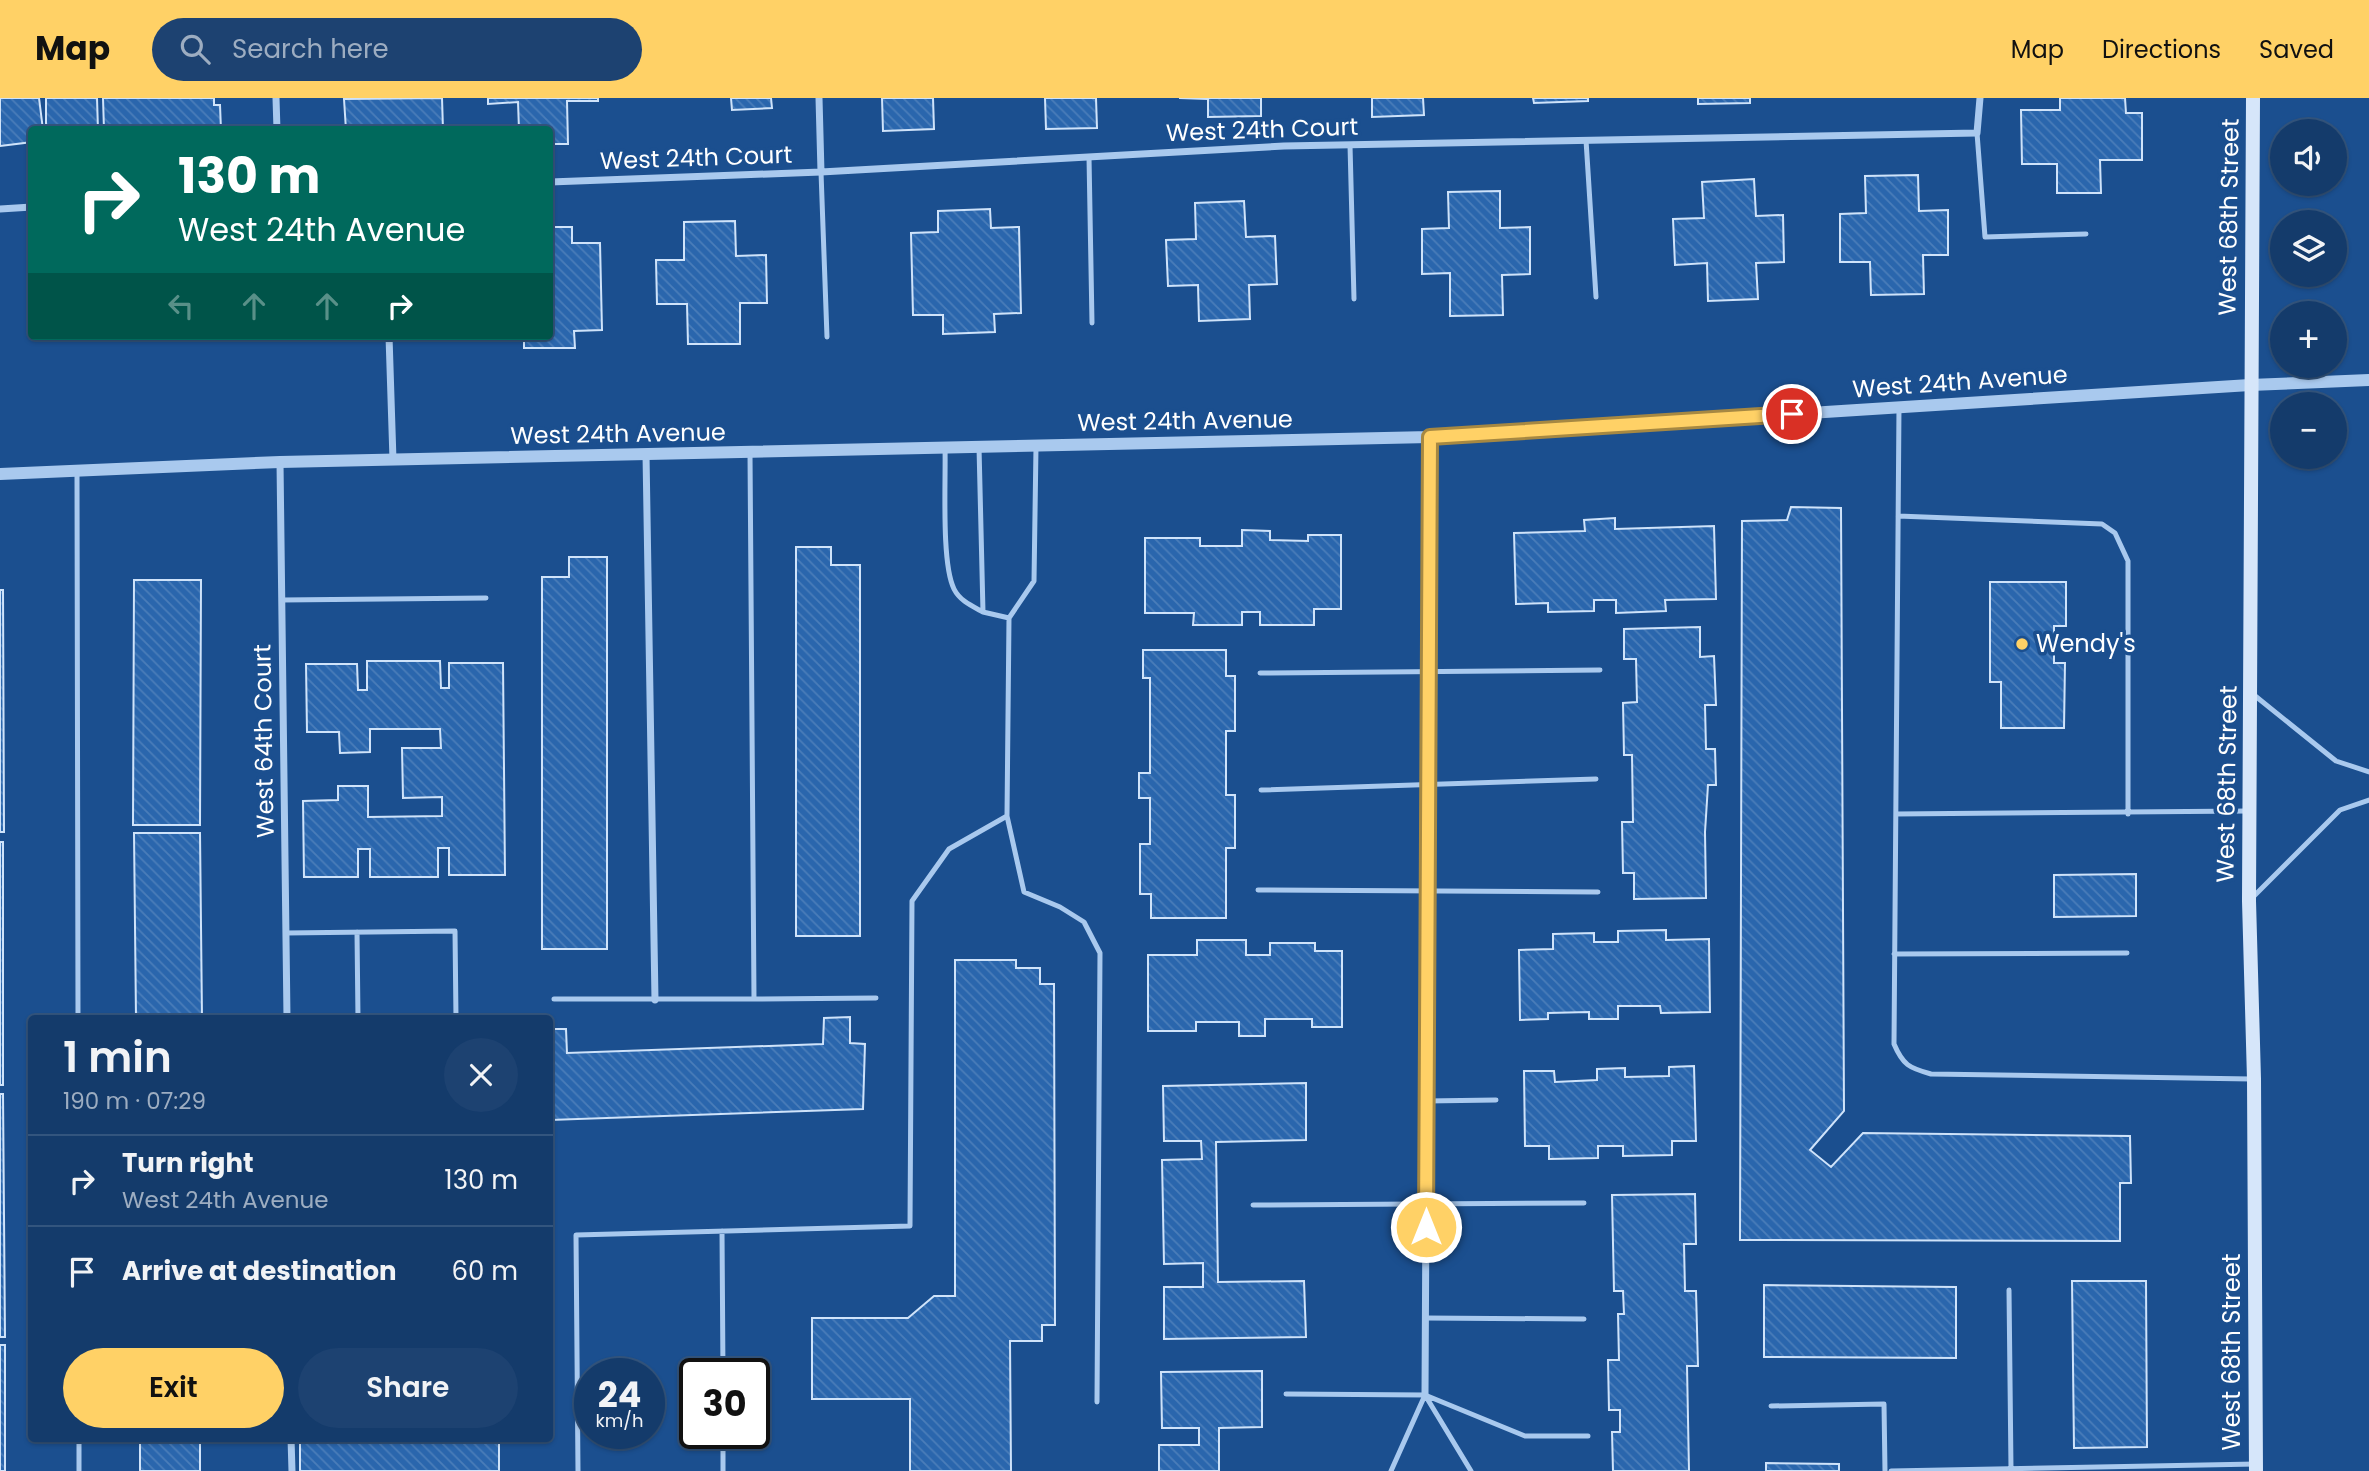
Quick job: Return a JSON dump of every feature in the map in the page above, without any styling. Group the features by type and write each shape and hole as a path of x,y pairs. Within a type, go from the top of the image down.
{"main road":[{"name":"West 68th Street","path":"2253,98 2249,901 2254,1079 2256,1467"}],"street":[{"path":"276,98 277,126"},
{"path":"819,98 821,172"},
{"path":"1977,133 1980,98"},
{"name":"West 24th Court","path":"553,182 821,172 1284,146 1977,133"},
{"path":"0,209 28,207"},
{"path":"389,340 393,460"},
{"name":"West 24th Avenue","path":"0,474 280,462 1430,437 2250,385 2369,380"},
{"path":"1425,1395 1430,437"},
{"path":"646,454 655,1000"},
{"name":"West 64th Court","path":"280,462 287,1015"},
{"path":"291,1442 292,1471"}],"lane":[{"path":"1977,133 1985,237 2086,234"},
{"path":"1586,140 1596,297"},
{"path":"1350,145 1354,299"},
{"path":"1089,157 1092,323"},
{"path":"821,172 827,337"},
{"path":"1899,407 1894,1044 1901,1060 1912,1069 1949,1075 2254,1079"},
{"path":"1036,445 1034,581 1009,618 1007,816 1024,892 1060,907 1084,922 1100,953 1097,1402"},
{"path":"945,447 947,556 953,588 962,600 983,612 1009,618"},
{"path":"979,447 983,612"},
{"path":"750,453 754,999"},
{"path":"77,471 78,1015"},
{"path":"1898,516 2102,524 2115,533 2128,561 2128,814"},
{"path":"282,600 486,598"},
{"path":"1260,673 1600,670"},
{"path":"2251,693 2336,761 2369,772"},
{"path":"1261,790 1596,779"},
{"path":"2249,901 2340,810 2369,800"},
{"path":"1896,814 2249,811"},
{"path":"578,1471 576,1235 910,1226 912,901 949,849 1007,816"},
{"path":"1258,890 1598,892"},
{"path":"357,932 358,1015"},
{"path":"286,933 455,932 456,1015"},
{"path":"1894,954 2127,953"},
{"path":"554,999 876,998"},
{"path":"1426,1101 1496,1100"},
{"path":"1253,1205 1584,1203"},
{"path":"722,1231 723,1358"},
{"path":"2009,1290 2011,1469"},
{"path":"1426,1318 1584,1319"},
{"path":"1286,1394 1425,1395 1525,1436 1588,1436"},
{"path":"1391,1471 1425,1395"},
{"path":"1425,1395 1471,1471"},
{"path":"1771,1406 1884,1404 1885,1471"},
{"path":"79,1442 79,1471"},
{"path":"723,1449 723,1471"},
{"path":"1891,1471 2256,1467"}],"building":[{"path":"0,98 39,98 42,126 28,126 28,142 0,146"},
{"path":"46,98 97,98 98,126 46,126"},
{"path":"103,98 214,98 214,105 220,105 221,126 104,126"},
{"path":"442,98 443,126 346,126 344,99"},
{"path":"488,98 598,98 598,101 567,101 568,144 553,144 553,126 519,126 518,102 488,104"},
{"path":"731,98 771,98 772,108 732,110"},
{"path":"882,98 933,98 934,129 883,131"},
{"path":"1045,98 1096,98 1097,128 1046,129"},
{"path":"1179,98 1261,98 1261,116 1208,117 1208,99"},
{"path":"1372,98 1423,98 1424,115 1372,117"},
{"path":"1533,98 1588,98 1588,101 1534,103"},
{"path":"1698,98 1750,98 1750,103 1698,104"},
{"path":"2060,98 2125,98 2126,113 2142,113 2142,160 2100,160 2101,193 2057,193 2057,164 2022,164 2021,110 2060,110"},
{"path":"1918,175 1919,211 1948,210 1948,255 1923,255 1924,294 1871,295 1870,262 1840,262 1840,214 1866,213 1865,176"},
{"path":"1754,179 1756,216 1783,215 1784,262 1756,263 1758,299 1708,301 1707,263 1675,265 1673,219 1704,218 1702,182"},
{"path":"1500,191 1500,228 1530,227 1530,274 1502,275 1503,315 1450,316 1450,273 1422,274 1422,229 1449,228 1448,192"},
{"path":"1244,201 1246,237 1275,236 1277,284 1249,285 1250,319 1199,321 1198,285 1168,286 1166,240 1196,239 1195,203"},
{"path":"990,209 991,228 1019,227 1021,313 994,314 995,332 943,334 943,315 913,315 911,233 938,232 938,211"},
{"path":"735,221 736,256 766,255 767,303 740,303 740,344 688,344 687,304 657,304 656,260 684,260 684,222"},
{"path":"553,227 572,227 572,243 600,243 602,330 574,331 575,348 524,348 524,340 553,340"},
{"path":"1791,507 1841,508 1844,1111 1810,1150 1831,1167 1863,1133 2130,1136 2131,1183 2120,1183 2120,1241 1740,1240 1742,521 1787,520"},
{"path":"1615,518 1615,529 1714,526 1716,599 1665,600 1666,611 1616,613 1616,600 1594,600 1594,611 1548,612 1548,603 1516,604 1514,533 1585,531 1584,520"},
{"path":"1242,530 1270,531 1270,540 1308,541 1308,535 1341,535 1341,609 1314,609 1314,625 1260,625 1260,612 1242,612 1242,625 1193,625 1194,613 1145,613 1145,538 1200,538 1200,546 1242,546"},
{"path":"796,547 831,547 831,565 860,565 860,936 796,936"},
{"path":"569,557 607,557 607,949 542,949 542,577 569,577"},
{"path":"134,580 201,580 200,825 133,825"},
{"name":"Wendy's","path":"1990,582 2066,582 2066,626 2054,626 2054,663 2065,663 2064,728 2001,728 2001,682 1990,682"},
{"path":"0,590 3,590 4,832 0,832"},
{"path":"1700,627 1700,657 1714,656 1716,705 1705,705 1706,749 1715,749 1716,785 1708,785 1705,832 1706,898 1634,899 1634,873 1623,873 1622,822 1633,822 1632,755 1624,755 1623,703 1637,702 1636,659 1624,659 1624,629"},
{"path":"1143,650 1226,650 1226,676 1235,676 1235,731 1226,731 1226,795 1235,795 1235,848 1226,848 1226,918 1151,918 1151,894 1140,894 1140,844 1150,844 1150,798 1139,798 1139,773 1150,773 1150,678 1143,678"},
{"path":"367,661 440,661 441,688 449,688 449,663 503,663 505,875 449,875 449,848 438,848 438,877 370,877 370,849 358,849 358,877 304,877 303,801 338,800 338,786 368,786 368,817 442,816 442,797 403,798 402,748 441,748 440,729 370,729 370,752 340,753 339,732 307,732 306,664 357,664 358,690 367,690"},
{"path":"134,833 200,833 202,1015 136,1015"},
{"path":"0,842 3,842 3,1085 0,1085"},
{"path":"2136,874 2136,916 2054,917 2054,875"},
{"path":"1666,930 1666,940 1709,939 1710,1012 1661,1013 1660,1006 1618,1006 1618,1019 1589,1019 1589,1012 1548,1013 1548,1019 1520,1020 1519,950 1553,949 1553,934 1594,933 1594,942 1618,942 1618,931"},
{"path":"1197,940 1246,940 1246,955 1270,955 1270,943 1315,943 1315,951 1342,951 1342,1027 1312,1027 1312,1019 1265,1019 1265,1036 1239,1036 1239,1022 1196,1022 1196,1031 1148,1031 1148,955 1197,955"},
{"path":"955,960 1016,960 1016,968 1040,968 1040,984 1054,984 1055,1325 1042,1325 1042,1341 1010,1341 1011,1471 910,1471 910,1399 812,1399 812,1318 908,1318 934,1296 955,1296"},
{"path":"850,1017 850,1043 865,1044 863,1109 553,1120 553,1029 566,1029 567,1053 823,1044 824,1018"},
{"path":"1694,1066 1696,1141 1672,1141 1672,1155 1623,1156 1623,1146 1598,1146 1598,1158 1549,1159 1549,1146 1525,1146 1524,1071 1554,1071 1555,1082 1597,1080 1597,1069 1625,1068 1625,1077 1669,1076 1669,1067"},
{"path":"1306,1083 1306,1140 1216,1142 1218,1282 1304,1281 1306,1337 1164,1339 1164,1287 1203,1287 1203,1263 1164,1264 1162,1160 1202,1159 1201,1141 1164,1141 1163,1086"},
{"path":"0,1094 3,1094 5,1337 0,1337"},
{"path":"1695,1194 1696,1244 1684,1244 1685,1291 1696,1291 1698,1366 1687,1366 1689,1471 1613,1471 1612,1432 1620,1432 1620,1410 1609,1410 1608,1360 1619,1360 1618,1314 1624,1314 1623,1291 1614,1291 1612,1195"},
{"path":"2072,1281 2146,1281 2147,1447 2074,1448"},
{"path":"1764,1285 1956,1287 1956,1358 1764,1357"},
{"path":"0,1345 5,1345 5,1471 0,1471"},
{"path":"1262,1371 1262,1427 1219,1428 1219,1471 1159,1471 1159,1445 1199,1445 1199,1428 1162,1428 1161,1372"},
{"path":"140,1442 200,1442 200,1471 140,1471"},
{"path":"300,1442 499,1442 499,1471 300,1471"},
{"path":"1766,1463 1839,1464 1839,1471 1766,1471"}],"place":[{"name":"Wendy's","path":"2022,644"}],"route":[{"path":"1426,1227 1430,437 1792,414"}]}
